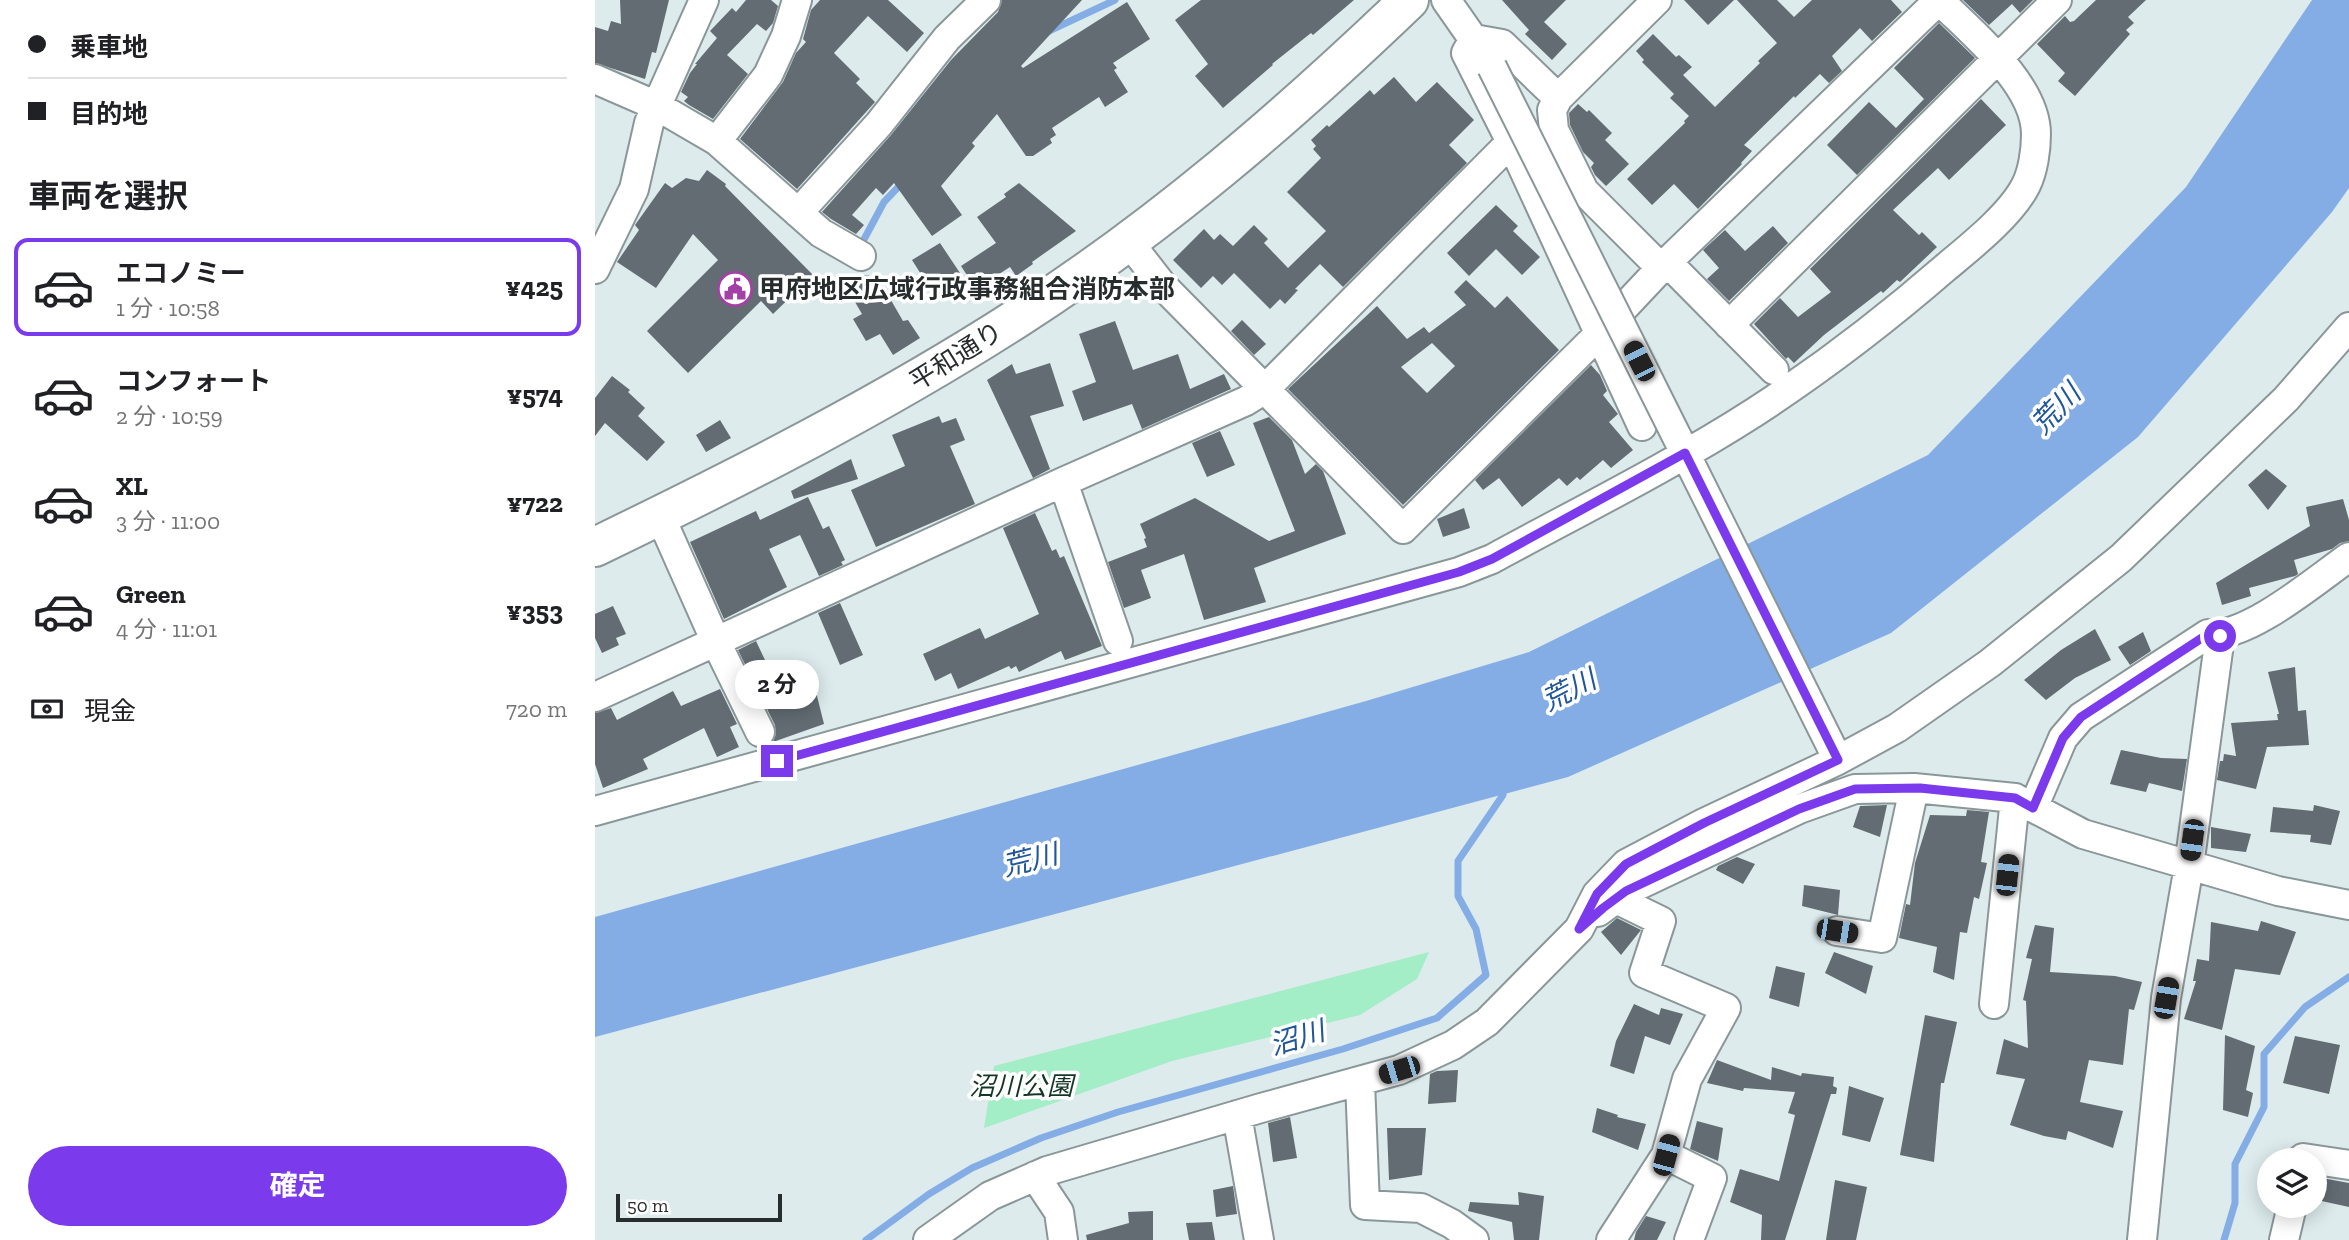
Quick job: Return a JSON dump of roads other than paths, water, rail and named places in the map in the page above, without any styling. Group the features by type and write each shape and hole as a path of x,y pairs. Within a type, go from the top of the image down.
{"highway":[{"name":"平和通り","path":"595,547 893,395 1019,318 1129,241 1258,140 1409,0"}],"street":[{"path":"680,0 688,33"},
{"path":"599,253 633,189 649,123 704,0"},
{"path":"717,141 768,75 786,36 797,0"},
{"path":"798,213 879,124 947,38 986,0"},
{"path":"1446,0 1492,67 1833,750"},
{"path":"1657,0 1557,98 1552,110 1554,130 1584,191 1661,268 1675,270 1774,370"},
{"path":"595,811 1459,572 1492,559 1753,413 1810,374 1921,289 1980,238 2026,186 2033,166 2036,133 2032,107 2017,83 1939,0 1661,268 1599,334 1403,529 1163,286 1129,241"},
{"path":"1730,325 2057,0"},
{"path":"1474,39 1502,44 1557,98"},
{"path":"1474,39 1466,53 1511,142 1642,426"},
{"path":"595,79 657,106 717,141 821,233 861,256"},
{"path":"595,697 1246,401 1265,388 1511,142"},
{"path":"1579,929 1597,894 1626,864 1833,750 1896,727 1990,663 2121,558 2286,399 2349,327"},
{"path":"1063,482 1118,641"},
{"path":"660,516 759,732"},
{"path":"1993,1004 2024,803 2063,738 2081,717 2208,634 2220,636 2260,618 2349,557"},
{"path":"2142,1240 2166,998 2189,866 2220,636"},
{"path":"1837,931 1882,938 1914,788"},
{"path":"928,1240 990,1196 1035,1176 1399,1070 1453,1045 1487,1022 1579,929 1626,891 1799,809 1855,789 1914,788 2024,803 2083,834 2278,891 2349,905"},
{"path":"1611,1240 1666,1155 1687,1079 1726,1007 1644,973 1661,921 1616,898"},
{"path":"1360,1082 1365,1205 1421,1208 1452,1224 1474,1240"},
{"path":"1237,1115 1259,1240"},
{"path":"1666,1155 1712,1178 1689,1240"},
{"path":"2327,1162 2349,1165"},
{"path":"1035,1176 1059,1212 1063,1240"},
{"path":"2284,1240 2289,1218"}],"water":[{"name":"荒川","path":"2312,0 2349,0 2349,188 2332,212 2138,437 1891,633 1568,777 595,1037 595,917 1366,701 1529,652 1928,455 2186,187"}],"waterway":[{"path":"1049,31 1115,0"},
{"path":"861,245 884,202 903,182"},
{"name":"沼川","path":"866,1240 929,1194 972,1168 1041,1138 1118,1112 1343,1049 1437,1018 1486,975 1476,929 1458,896 1458,861 1503,795 1504,785"},
{"path":"2224,1240 2235,1203 2235,1164 2264,1107 2264,1054 2305,1007 2349,977"}],"place":[{"name":"甲府地区広域行政事務組合消防本部","path":"735,289"}],"park label":[{"name":"沼川公園","path":"1021,1086"}]}
